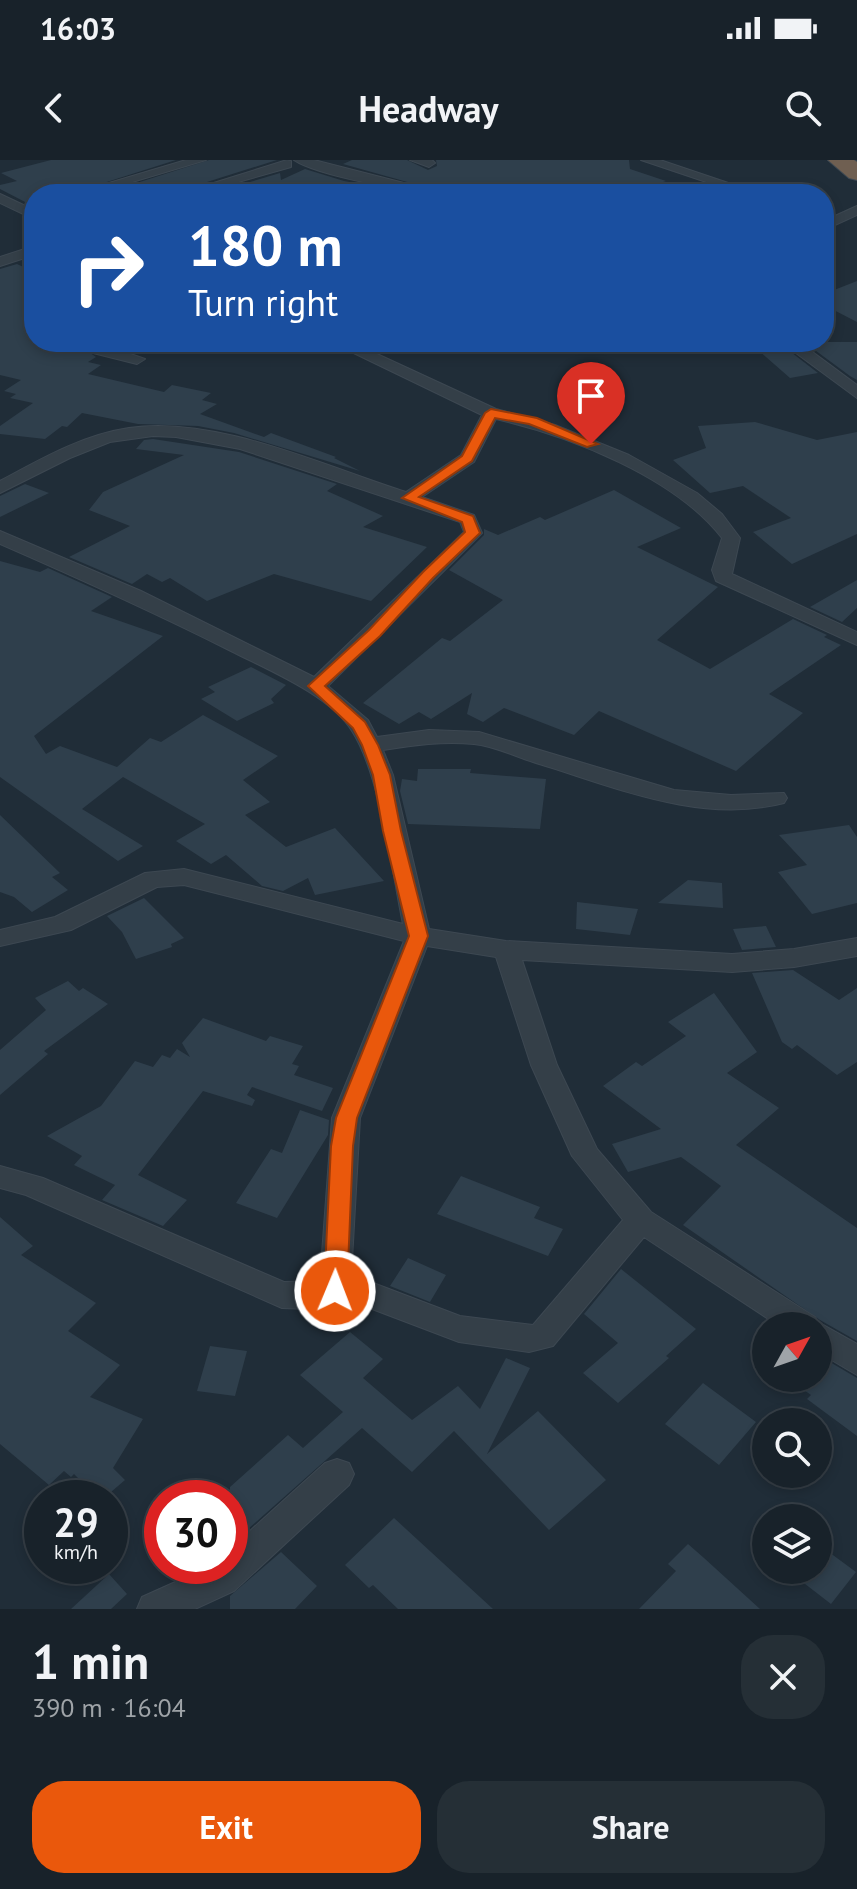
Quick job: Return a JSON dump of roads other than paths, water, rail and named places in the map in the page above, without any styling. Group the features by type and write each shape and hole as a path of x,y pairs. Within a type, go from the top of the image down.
{"highway":[{"path":"839,160 857,173"}],"street":[{"path":"114,184 200,160"},
{"path":"647,160 723,184"},
{"path":"216,184 290,161 390,184"},
{"path":"0,198 24,208"},
{"path":"834,219 857,210"},
{"path":"834,222 857,227"},
{"path":"0,262 24,254"},
{"path":"107,352 137,359"},
{"path":"360,352 491,413 557,429 632,463 709,511 727,530 731,538 721,570 723,577 857,639"},
{"path":"802,352 857,393"},
{"path":"408,498 468,458 491,413"},
{"path":"0,488 64,454 106,437 139,431 182,431 215,436 468,519 473,533 428,575 375,633 316,686"},
{"path":"0,537 134,595 316,686 360,725 370,745 382,775 392,831 418,936 346,1118 335,1291"},
{"path":"370,745 429,736 479,738 672,797 708,802 776,798"},
{"path":"0,938 62,924 153,879 184,877 418,936 506,950 732,963 794,958 857,947"},
{"path":"506,950 544,1065 586,1156 641,1220 782,1312"},
{"path":"0,1177 33,1186 282,1295 360,1291 459,1329 529,1339 542,1336 641,1220"},
{"path":"832,1344 857,1361"},
{"path":"155,1609 222,1579 337,1474"}]}
